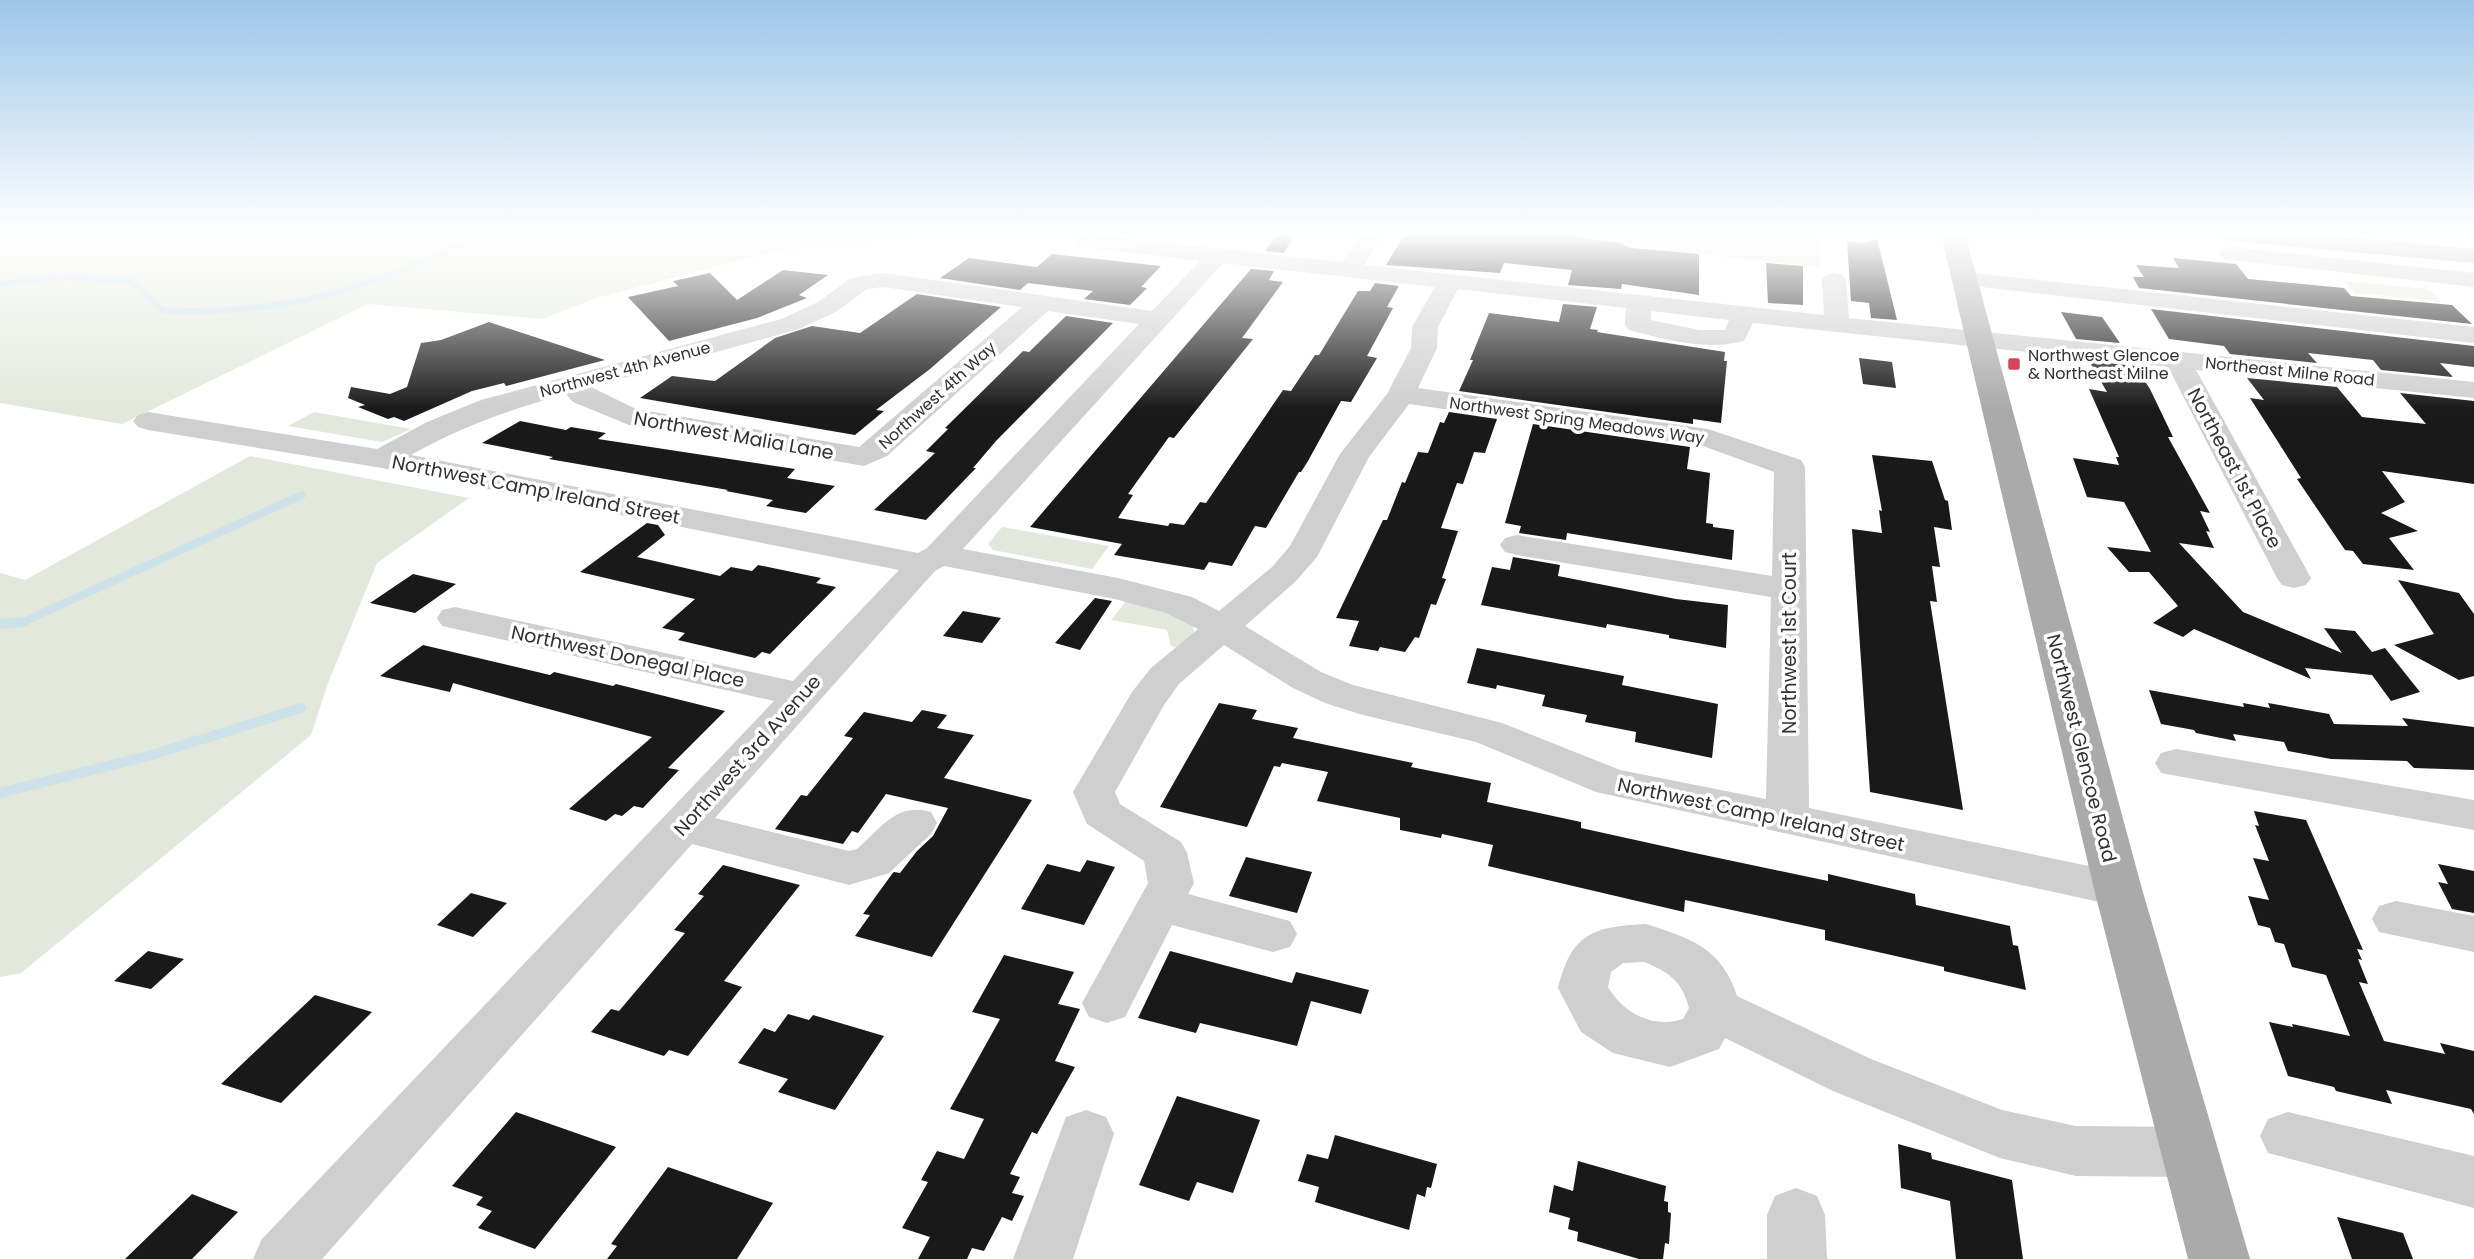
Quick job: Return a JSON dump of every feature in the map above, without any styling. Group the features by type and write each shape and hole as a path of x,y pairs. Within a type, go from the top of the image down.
{"main road":[{"name":"Northwest Glencoe Road","path":"1968,293 2118,890 2219,1259"}],"street":[{"name":"Northwest 4th Avenue","path":"382,459 462,417 533,393 790,324 827,307 849,293"},
{"name":"Northwest 4th Avenue","path":"967,293 1041,304"},
{"name":"Northwest 3rd Avenue","path":"284,1259 802,695 1182,293"},
{"path":"1107,1003 1171,883 1165,853 1102,813 1094,792 1146,701 1166,676 1299,559 1355,454 1401,394 1424,348 1425,327 1444,293"},
{"name":"Northeast Milne Road","path":"1541,293 1638,303 1638,325 1705,339 1725,339 1735,335 1744,315 2474,390"},
{"path":"1835,293 1837,325"},
{"path":"2089,293 2474,335"},
{"path":"2450,293 2466,308"},
{"path":"1041,304 1157,319"},
{"name":"Northwest 4th Way","path":"864,457 876,450 1041,304"},
{"name":"Northeast 1st Place","path":"2177,359 2294,578"},
{"name":"Northwest Malia Lane","path":"572,383 583,396 629,416 864,457"},
{"name":"Northwest Spring Meadows Way","path":"1401,394 1709,439 1790,467"},
{"name":"Northwest Camp Ireland Street","path":"148,421 382,459 931,559 1152,596 1198,613 1307,680 1339,694 1377,706 1488,732 1611,782 2118,890"},
{"name":"Northwest 1st Court","path":"1787,820 1790,467"},
{"name":"Northwest Donegal Place","path":"455,618 802,695"},
{"path":"2176,763 2474,815"},
{"path":"683,826 849,868 873,861 915,823"},
{"path":"1160,904 1273,934"},
{"path":"2396,919 2474,934"},
{"path":"1715,1009 1852,1075 2000,1134 2076,1151 2188,1152"},
{"path":"1043,1259 1086,1134"},
{"path":"2288,1136 2474,1182"}],"lane":[{"path":"1517,545 1789,589"}],"shaded area":[{"path":"0,293 617,293 543,319 368,304 122,424 0,403"},
{"path":"2355,293 2433,293 2441,301"},
{"path":"314,412 411,429 382,442 288,426"},
{"path":"250,456 469,498 377,563 328,683 311,735 21,973 0,977 0,573 25,580"},
{"path":"1002,527 1109,546 1092,569 993,550 988,544"},
{"path":"1127,600 1150,605 1192,624 1194,632 1180,649 1171,646 1167,630 1111,620"}],"building":[{"path":"647,293 730,293 737,300 748,293 802,293 799,295 807,298 757,318 669,341 628,297"},
{"path":"1091,293 1142,293 1130,305 1084,299"},
{"path":"1231,293 1275,293 1242,338 1253,339 1174,438 1169,437 1128,494 1133,495 1118,518 1168,526 1170,523 1184,525 1200,502 1206,503 1283,390 1291,391 1315,355 1319,355 1357,293 1395,293 1387,307 1393,308 1367,356 1377,358 1351,402 1341,401 1266,528 1255,526 1232,566 1209,562 1204,570 1114,555 1122,544 1030,527"},
{"path":"1767,293 1803,293 1803,305 1768,303"},
{"path":"1850,293 1890,293 1897,320 1871,318 1869,303 1851,301"},
{"path":"2183,293 2348,293 2351,296 2452,305 2472,324"},
{"path":"917,294 1001,307 930,369 876,410 884,411 855,435 640,398 672,376 715,381 775,338 812,326 860,333"},
{"path":"1563,304 1597,307 1590,329 1598,330 1597,332 1725,352 1724,361 1727,361 1721,423 1693,419 1693,424 1459,391 1489,313 1559,322"},
{"path":"2151,309 2474,346 2474,367 2440,363 2453,377 2381,370 2373,360 2308,353 2317,363 2230,354 2224,346 2169,339"},
{"path":"2061,312 2102,317 2120,343 2076,339"},
{"path":"1066,316 1113,323 996,441 973,468 976,468 926,520 874,510 935,453 926,451 948,429 945,428 1023,351 1029,352"},
{"path":"489,322 605,360 506,386 504,383 472,391 404,421 394,417 388,419 358,407 365,405 348,398 351,387 390,394 407,387 421,343 441,340"},
{"path":"1859,358 1892,362 1896,388 1863,384"},
{"path":"2089,361 2135,366 2150,389 2173,437 2168,437 2210,513 2200,511 2214,548 2179,543 2243,612 2342,653 2324,628 2355,631 2372,652 2385,648 2420,692 2391,701 2372,675 2305,668 2311,679 2194,629 2183,637 2153,623 2178,606 2149,572 2129,572 2107,547 2151,552 2124,502 2087,497 2073,458 2119,465 2116,457 2119,457 2089,389 2107,392"},
{"path":"2247,378 2337,387 2362,417 2426,424 2400,393 2474,401 2474,484 2382,471 2405,502 2381,513 2418,531 2389,538 2414,570 2363,564 2353,551 2345,550 2297,479 2301,478 2250,398 2264,400"},
{"path":"1449,412 1497,419 1485,453 1474,452 1463,484 1457,483 1441,528 1458,531 1442,578 1446,579 1436,605 1431,604 1419,638 1415,637 1405,652 1380,647 1378,651 1349,646 1359,621 1336,618 1383,520 1387,520 1402,482 1405,483 1418,452 1428,453 1440,422 1444,423"},
{"path":"520,421 566,430 571,427 606,433 598,439 795,469 787,478 835,486 806,513 766,506 773,500 726,491 728,490 549,459 553,457 482,443"},
{"path":"1533,424 1690,447 1687,469 1710,473 1706,523 1713,524 1713,527 1734,530 1732,560 1567,533 1566,540 1519,533 1521,526 1505,523"},
{"path":"1872,455 1932,461 1945,500 1948,501 1952,530 1934,527 1940,567 1932,566 1937,602 1930,601 1963,810 1870,792 1852,529 1882,533 1879,510 1882,511"},
{"path":"647,523 658,525 665,535 637,557 720,576 731,567 752,571 758,565 821,578 816,583 836,587 770,654 762,652 755,658 678,640 685,633 662,628 695,599 580,572"},
{"path":"1513,557 1560,565 1558,576 1676,599 1728,605 1726,648 1607,624 1606,628 1481,605 1492,567 1510,570"},
{"path":"413,574 456,584 415,613 370,603"},
{"path":"2398,580 2459,593 2474,614 2474,676 2459,680 2394,645 2434,634"},
{"path":"1095,598 1112,601 1080,650 1055,643"},
{"path":"963,611 1001,618 982,643 943,636"},
{"path":"423,645 550,675 554,672 613,686 616,684 725,711 668,768 679,770 643,808 634,806 622,816 615,814 606,821 569,809 652,737 453,683 450,692 380,676"},
{"path":"1477,648 1624,676 1622,685 1718,704 1712,758 1635,742 1636,732 1585,722 1587,715 1542,706 1545,695 1497,685 1496,689 1467,683"},
{"path":"2149,690 2244,707 2243,703 2270,708 2268,703 2329,714 2334,724 2408,726 2402,718 2474,727 2474,770 2414,768 2407,761 2331,759 2288,751 2284,742 2233,734 2236,741 2196,733 2194,730 2161,724"},
{"path":"1219,703 1257,710 1252,719 1298,728 1293,738 1413,763 1411,767 1491,783 1487,802 1581,822 1581,828 1690,852 1828,881 1828,874 1915,894 1916,905 2010,926 2013,945 2018,946 2026,990 1944,971 1944,967 1825,940 1825,930 1685,900 1684,912 1488,866 1493,845 1442,834 1441,838 1400,830 1400,818 1317,801 1328,772 1282,763 1280,767 1274,766 1247,827 1160,807"},
{"path":"922,710 947,715 937,728 974,735 944,778 1032,800 932,957 855,936 870,915 863,914 892,874 900,873 933,836 948,808 886,794 858,833 852,831 843,844 775,829 801,795 807,796 853,738 844,736 864,712 912,722"},
{"path":"2254,811 2306,820 2363,950 2357,949 2362,960 2358,959 2368,984 2359,982 2384,1041 2445,1054 2440,1043 2474,1051 2474,1114 2471,1109 2386,1090 2392,1104 2288,1076 2269,1022 2350,1036 2326,975 2292,967 2284,944 2275,942 2270,928 2258,925 2248,896 2269,900 2253,858 2269,861 2255,825 2259,826"},
{"path":"1246,857 1312,872 1297,913 1229,896"},
{"path":"1087,860 1115,867 1084,925 1021,909 1047,864 1080,872"},
{"path":"2438,864 2474,871 2474,913 2452,909 2438,882 2448,884"},
{"path":"723,865 800,885 724,981 742,987 688,1056 669,1050 664,1056 591,1032 611,1009 619,1011 685,933 674,930 704,896 698,894"},
{"path":"471,893 507,903 473,937 437,925"},
{"path":"148,951 184,959 151,989 114,981"},
{"path":"1170,951 1292,983 1296,972 1369,990 1361,1014 1311,1001 1297,1046 1200,1023 1196,1033 1138,1018"},
{"path":"1004,955 1074,972 1058,1004 1080,1009 1055,1061 1075,1067 1037,1134 1032,1132 1010,1174 1020,1177 1012,1193 1024,1196 1012,1221 1002,1217 984,1251 972,1248 967,1259 918,1259 930,1237 902,1228 928,1182 921,1180 937,1151 964,1159 984,1119 950,1109 1000,1019 972,1012"},
{"path":"315,995 372,1012 281,1103 221,1084"},
{"path":"788,1014 809,1020 813,1015 884,1036 835,1110 778,1092 788,1079 738,1063 764,1028 775,1032"},
{"path":"1177,1096 1260,1120 1233,1193 1197,1182 1189,1201 1139,1185"},
{"path":"516,1112 616,1147 535,1249 478,1228 492,1211 476,1205 483,1197 452,1186"},
{"path":"1335,1135 1437,1164 1431,1188 1427,1187 1425,1197 1417,1194 1409,1230 1315,1202 1319,1187 1298,1181 1307,1154 1328,1159"},
{"path":"1898,1144 1931,1153 1932,1159 2012,1180 2023,1259 1956,1259 1950,1201 1901,1188"},
{"path":"1578,1161 1666,1186 1664,1201 1668,1202 1668,1212 1671,1213 1669,1244 1665,1243 1663,1259 1639,1259 1577,1241 1578,1232 1568,1229 1570,1218 1549,1212 1554,1185 1573,1191"},
{"path":"668,1167 773,1203 737,1259 607,1259 617,1246 611,1244"},
{"path":"192,1194 238,1212 192,1259 125,1259"},
{"path":"2337,1217 2403,1233 2413,1259 2352,1259"}],"waterway":[{"path":"144,293 162,310 205,311 247,309 332,293"},
{"path":"8,623 23,622 302,495"},
{"path":"0,624 24,622"},
{"path":"0,793 152,755 301,708"}],"place":[{"name":"Northwest Glencoe & Northeast Milne","path":"2014,364"}]}
